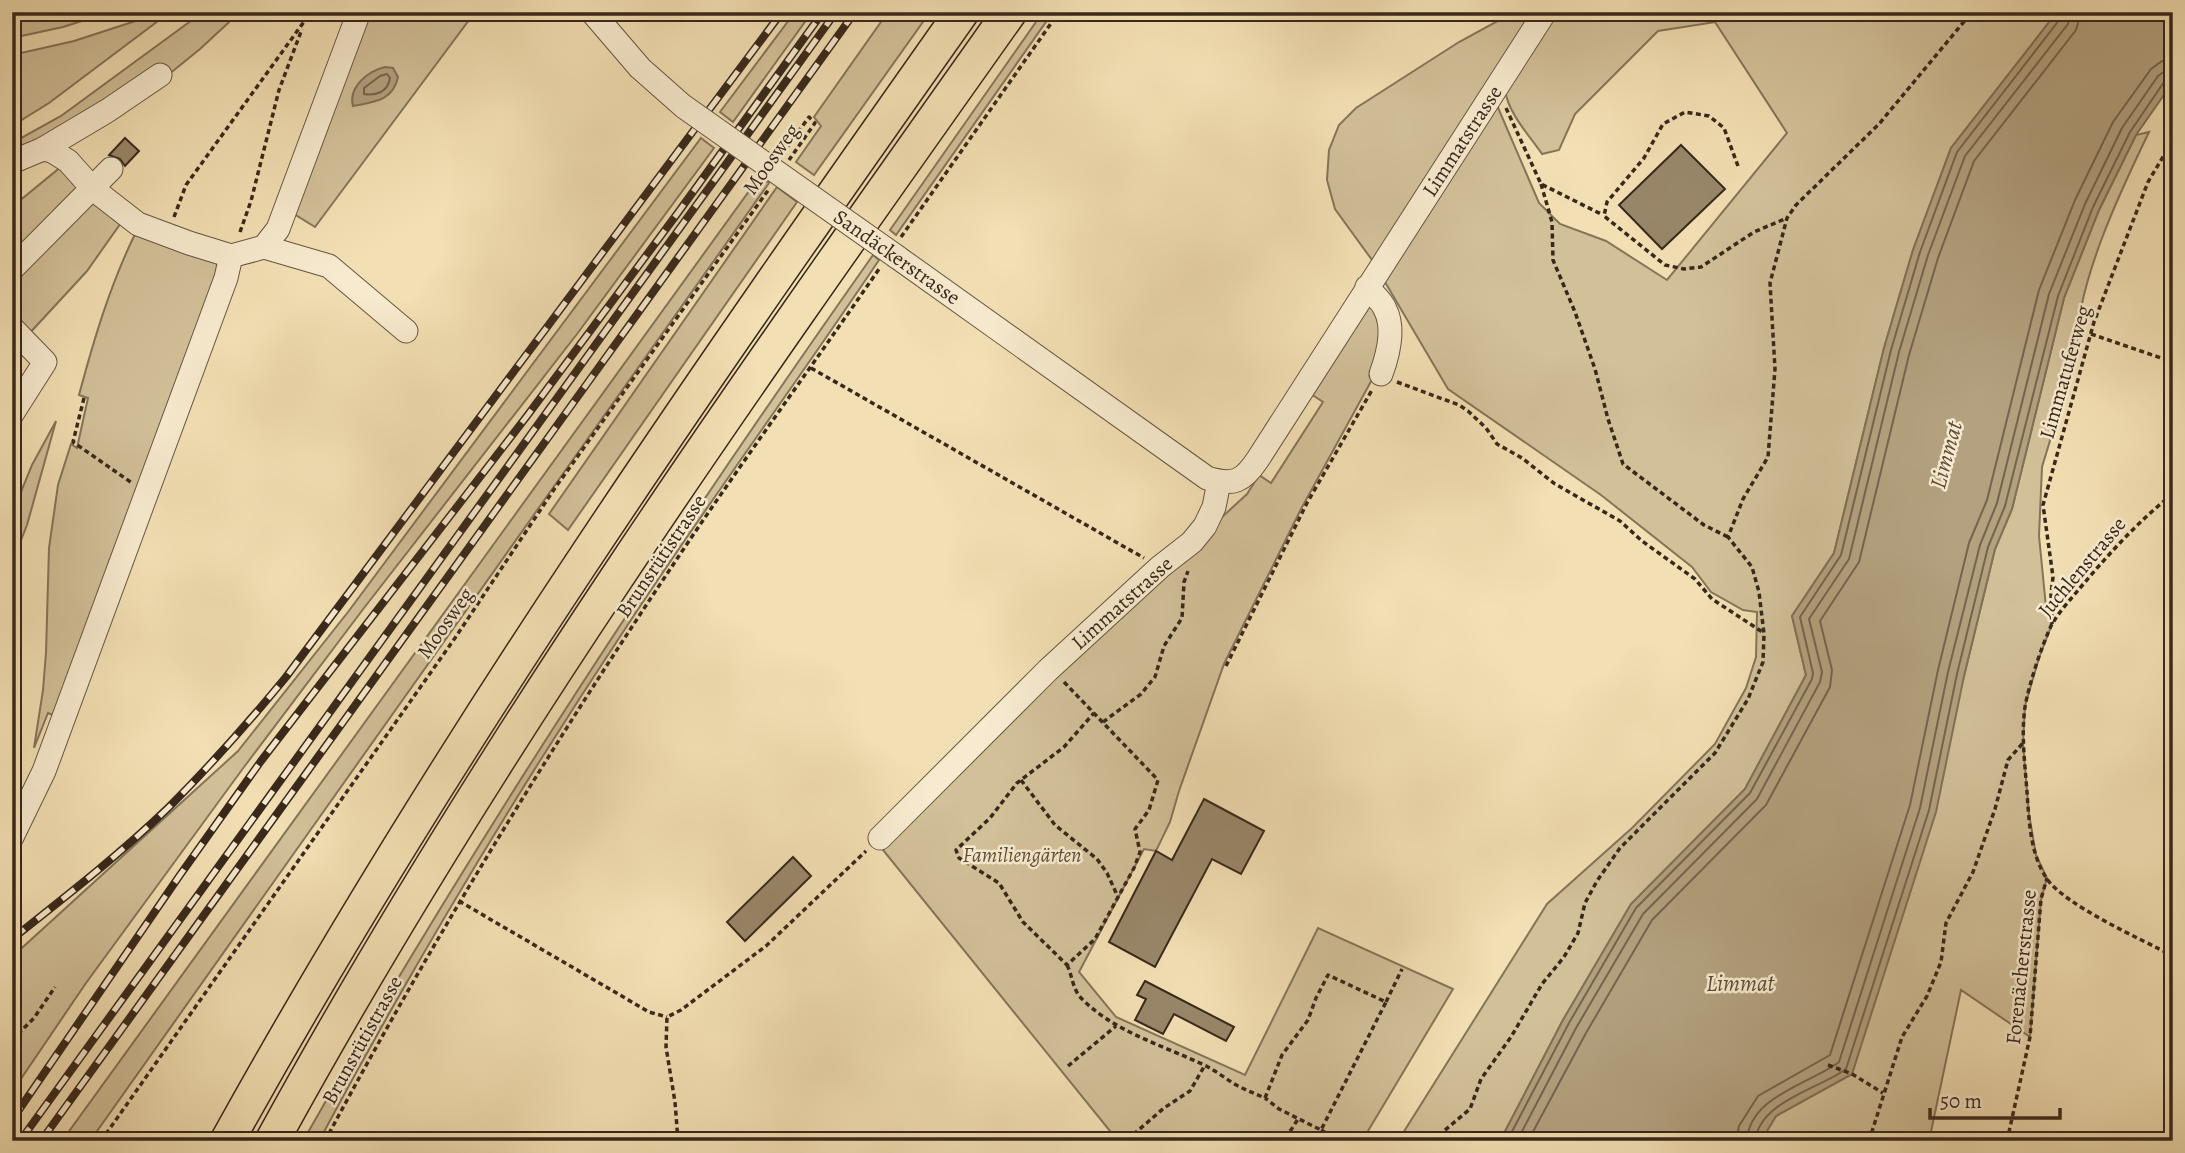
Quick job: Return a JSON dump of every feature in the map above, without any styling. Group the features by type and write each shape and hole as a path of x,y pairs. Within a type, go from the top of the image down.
{"highway":[{"path":"227,1141 350,927 534,633 751,312 962,12"},
{"path":"272,1141 425,879 567,655 783,335 1010,12"}],"street":[{"path":"264,247 278,229 359,12"},
{"name":"Sandäckerstrasse","path":"592,12 640,68 683,106 890,258 1207,478 1219,482"},
{"name":"Limmatstrasse","path":"880,838 1051,667 1160,567 1192,542 1205,526 1214,507 1219,482 1237,481 1248,474 1545,12"},
{"path":"12,162 43,149 160,75"},
{"path":"43,149 52,151 68,162 93,189 138,224 231,256 264,247 329,266 406,331"},
{"path":"12,269 111,169"},
{"path":"12,837 44,771 226,278 231,256"},
{"path":"1367,287 1385,309 1390,330 1381,374"},
{"path":"12,328 46,362 12,414"}],"path":[{"path":"168,236 186,184 311,12"},
{"name":"Brunsrütistrasse","path":"325,1141 376,1045 459,901 631,629 751,451 890,258 1059,12"},
{"path":"1728,537 1743,499 1768,457 1775,369 1770,283 1787,218 1796,205 1879,124 1972,12"},
{"path":"231,256 251,201 279,90 304,24"},
{"path":"1432,1141 1470,1109 1481,1079 1578,933 1585,903 1597,881 1620,848 1715,753 1748,699 1763,662 1764,634 1759,592 1752,566 1728,537 1704,525 1623,464 1587,346 1553,260 1552,222 1541,184 1496,87"},
{"path":"1604,216 1607,202 1644,158 1664,124 1685,112 1709,116 1724,128 1738,166"},
{"name":"Moosweg","path":"780,158 809,117 815,123 785,166"},
{"name":"Limmatuferweg","path":"2052,624 2053,578 2043,505 2091,334 2117,259 2148,182 2173,140"},
{"path":"1541,184 1604,216 1665,265 1684,269 1701,267 1754,232 1787,218"},
{"name":"Moosweg","path":"101,1141 455,638 555,488 769,188"},
{"path":"2091,334 2173,362"},
{"path":"811,368 1160,567"},
{"path":"1226,666 1307,503 1381,374 1468,411 1486,428 1497,444 1522,458 1535,471 1563,490 1620,522 1695,579 1712,600 1764,634"},
{"path":"84,398 74,442 146,492"},
{"name":"Juchlenstrasse","path":"2047,878 2036,855 2029,814 2023,743 2025,706 2039,658 2052,624 2096,568 2136,526 2173,495"},
{"path":"1103,722 1141,694 1155,677 1164,646 1182,618 1184,582 1192,567"},
{"path":"1051,667 1158,780 1149,810 1135,829 1134,834 1139,846 1138,858 1095,939 1067,965"},
{"path":"1094,713 1064,747 1021,780 990,818 957,847 956,854 999,883 1028,929 1067,965 1073,976 1073,987 1082,999 1116,1026 1205,1065 1226,1076 1237,1086 1265,1098 1341,1141"},
{"path":"1869,1141 1902,1037 1927,996 1941,962 1945,923 1973,872 1995,809 2008,760 2023,743"},
{"path":"1021,780 1055,825 1097,859 1108,873 1118,897"},
{"path":"459,901 649,1012 667,1017 692,1002 766,946 880,838"},
{"path":"2047,878 2058,891 2078,905 2173,956"},
{"name":"Forenächerstrasse","path":"2007,1141 2028,1050 2041,900 2047,878"},
{"path":"1321,1130 1402,969"},
{"path":"1265,1098 1282,1055 1308,1020 1328,975 1386,1002"},
{"path":"12,1040 34,1018 55,987"},
{"path":"667,1017 666,1047 678,1141"},
{"path":"1068,1066 1116,1026"},
{"path":"1127,1140 1164,1108 1190,1091 1205,1065"},
{"path":"1828,1065 1852,1074 1883,1093"},
{"path":"1276,1141 1291,1130 1298,1119"}],"green space":[{"path":"42,12 110,12 63,27 12,38 12,18"},
{"path":"170,12 49,103 12,126 12,55 74,41"},
{"path":"203,12 240,12 168,75 12,157 12,143 61,116"},
{"path":"366,12 475,12 315,227 291,212"},
{"path":"795,12 812,12 733,122 720,112"},
{"path":"888,12 930,12 814,175 796,162 821,126 814,117"},
{"path":"1043,12 1053,12 896,235 890,230"},
{"path":"1514,12 1533,12 1487,82 1539,203 1560,224 1606,241 1667,280 1787,133 1715,22 1658,31 1575,114 1559,150 1542,154 1515,115 1505,90 1552,12 2057,12 1951,148 1913,250 1884,348 1834,553 1792,616 1806,675 1745,789 1631,904 1563,1020 1500,1141 1390,1141 1403,1133 1547,904 1632,828 1715,744 1746,688 1756,657 1757,612 1743,610 1711,592 1692,567 1601,495 1448,389 1372,260 1335,209 1327,180 1329,150 1339,125 1356,108 1459,42"},
{"path":"2149,132 2113,210 2091,270 2078,327 2077,352 2042,467 2039,536 2046,607 2052,624 2025,706 2023,743 2029,814 2036,855 2047,878 2041,900 2030,1037 1961,990 1929,1141 1761,1141 1776,1116 1852,1074 1964,676 1995,549 2012,509 2064,298 2099,210 2136,135"},
{"path":"701,138 714,148 577,334 244,767 86,983 12,1092 12,957 238,751 348,612"},
{"path":"62,166 82,188 12,264 12,207"},
{"path":"760,176 769,183 90,1141 62,1141"},
{"path":"777,187 797,202 568,530 549,514"},
{"path":"94,200 123,220 87,271 27,336 12,323 12,280"},
{"path":"136,232 220,262 58,717 48,713 34,748 43,690 49,548 58,485 71,444 77,448 88,398 79,395 97,333 110,292"},
{"path":"873,255 879,260 656,582 544,754 428,945 319,1141 303,1141 437,914 577,691 797,363"},
{"name":"Familiengärten","path":"1370,306 1382,317 1380,365 1301,509 1224,664 1170,822 1156,851 1144,849 1079,972 1116,1017 1245,1075 1318,928 1453,989 1362,1141 1118,1141 883,850 901,827 1113,618 1247,494 1259,475 1271,483 1323,402 1311,394 1364,307"},
{"path":"56,421 27,525 12,563 12,514 32,465"}],"water":[{"name":"Limmat","path":"2057,12 2173,12 2173,82 2136,135 2099,210 2064,298 2012,509 1995,549 1964,676 1936,812 1852,1074 1776,1116 1761,1141 1500,1141 1563,1020 1631,904 1745,789 1806,675 1792,616 1834,553 1884,348 1913,250 1951,148"},
{"path":"385,67 393,68 398,77 392,91 382,99 353,106 356,86 372,72"}],"building":[{"path":"125,138 139,151 125,166 120,159 109,155"},
{"path":"1681,145 1725,189 1662,249 1619,205"},
{"path":"1204,799 1264,831 1241,874 1212,859 1155,967 1109,942 1156,851 1172,860"},
{"path":"793,857 811,876 745,941 727,922"},
{"path":"1145,981 1234,1027 1226,1041 1174,1014 1163,1034 1135,1020 1146,999 1137,995"}],"railway":[{"path":"12,939 111,859 168,808 272,694 782,12"},
{"path":"12,1120 261,761 527,416 823,12"},
{"path":"20,1141 836,12"},
{"path":"41,1141 855,12"}]}
